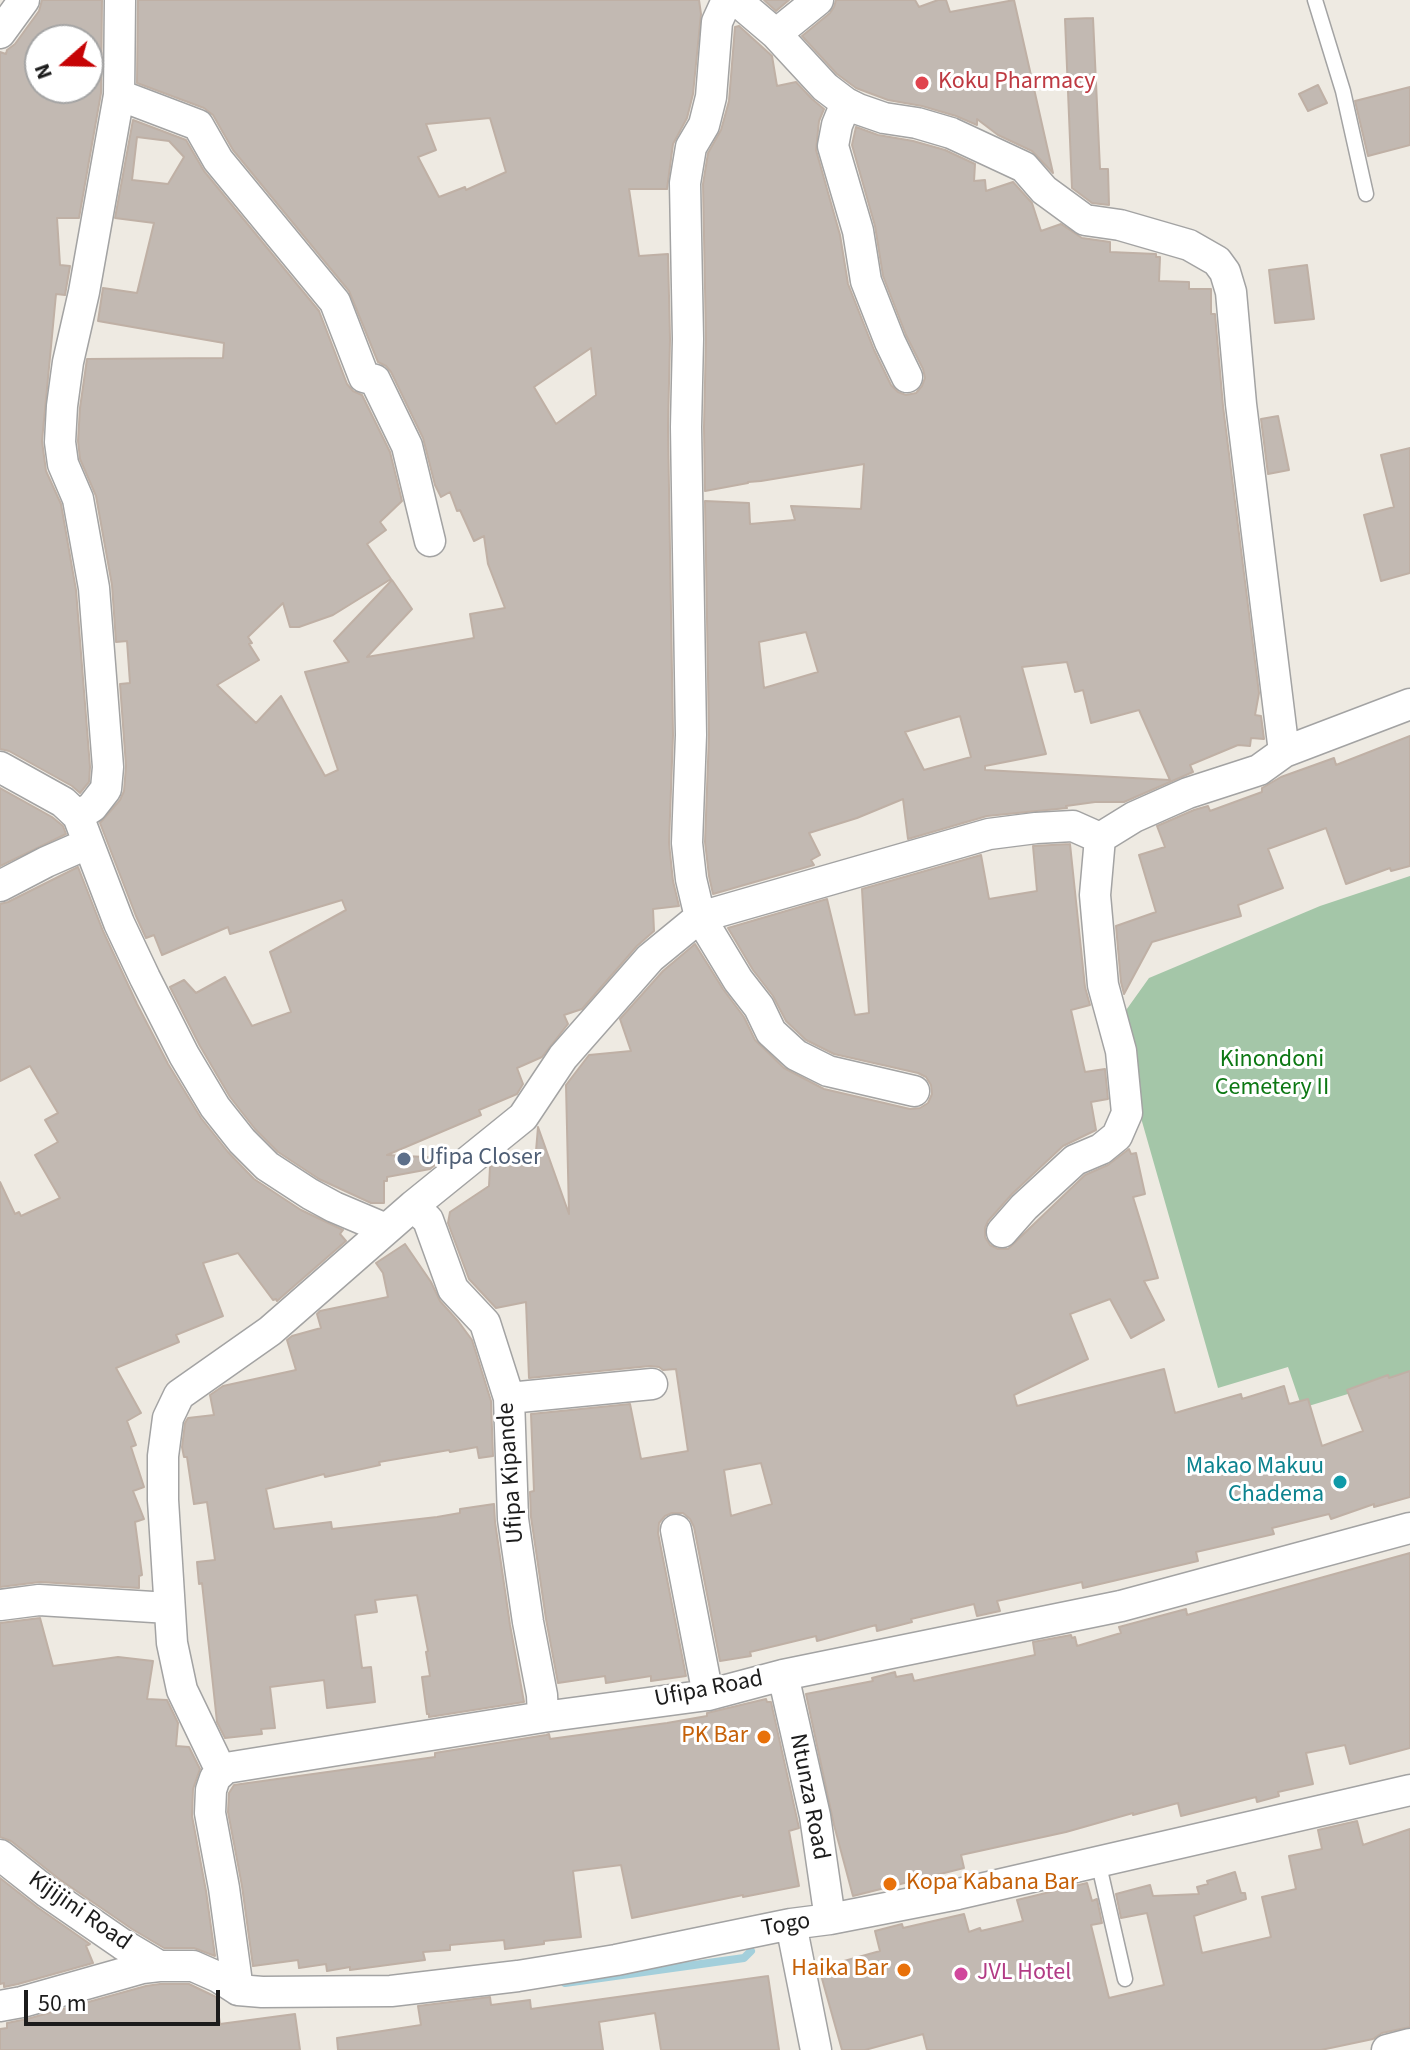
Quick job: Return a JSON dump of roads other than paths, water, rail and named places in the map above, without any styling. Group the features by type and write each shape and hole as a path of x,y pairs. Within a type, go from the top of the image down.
{"street":[{"path":"0,33 24,0"},
{"path":"0,886 46,862 82,830 92,807 106,789 108,767 94,588 78,499 63,464 60,442 68,362 84,292 119,95 120,0"},
{"path":"727,0 717,22 711,97 704,125 691,147 685,183 691,735 687,843 691,879 700,917 738,980 759,1007 771,1032 796,1055 828,1071 914,1091"},
{"path":"736,0 776,34 825,87 846,103 884,118 951,133 1024,167 1044,190 1085,220 1120,225 1189,245 1217,261 1225,272 1231,292 1241,404 1284,752"},
{"path":"776,34 818,0"},
{"path":"119,95 198,125 218,160 335,302 364,377 375,380 407,446 430,541"},
{"path":"846,103 833,146 858,231 866,281 907,377"},
{"path":"1100,838 1134,817 1188,793 1259,770 1284,752 1410,704"},
{"path":"0,767 63,802 82,830 119,923 184,1055 215,1107 242,1141 267,1166 310,1194 386,1229"},
{"path":"238,1990 210,1813 211,1790 221,1771 182,1690 172,1643 163,1456 168,1418 179,1395 270,1331 413,1206 523,1117 563,1057 640,969 700,917 989,834 1073,826 1100,838"},
{"path":"1002,1232 1033,1198 1075,1160 1101,1149 1117,1136 1127,1113 1121,1051 1103,985 1095,895 1100,838"},
{"name":"Ufipa Kipande","path":"413,1206 428,1220 453,1289 485,1323 509,1398 513,1519 543,1717"},
{"path":"509,1398 652,1384"},
{"name":"Ufipa Road","path":"221,1771 543,1717 708,1695 783,1675 1121,1606 1410,1528"},
{"path":"676,1530 708,1695"},
{"path":"0,1605 39,1600 169,1608"},
{"name":"Ntunza Road","path":"783,1675 815,1816 830,1919"},
{"name":"Togo","path":"159,1966 193,1966 238,1990 262,1992 391,1991 518,1976 958,1894 1410,1790"},
{"name":"Kijijini Road","path":"0,1855 48,1893 159,1966"},
{"path":"791,1924 816,2050"},
{"path":"0,2006 159,1966"},
{"path":"1387,2050 1410,2044"}],"lane":[{"path":"1315,0 1343,91 1366,194"},
{"path":"1098,1861 1125,1979"}],"waterway":[{"path":"565,1983 744,1958 751,1951"}],"place":[{"name":"Koku Pharmacy","path":"922,83"},
{"name":"Ufipa Closer","path":"404,1159"},
{"name":"Makao Makuu Chadema","path":"1340,1482"},
{"name":"PK Bar","path":"764,1737"},
{"name":"Kopa Kabana Bar","path":"890,1884"},
{"name":"Haika Bar","path":"904,1970"},
{"name":"JVL Hotel","path":"961,1974"}],"park label":[{"name":"Kinondoni Cemetery II","path":"1272,1075"}]}
